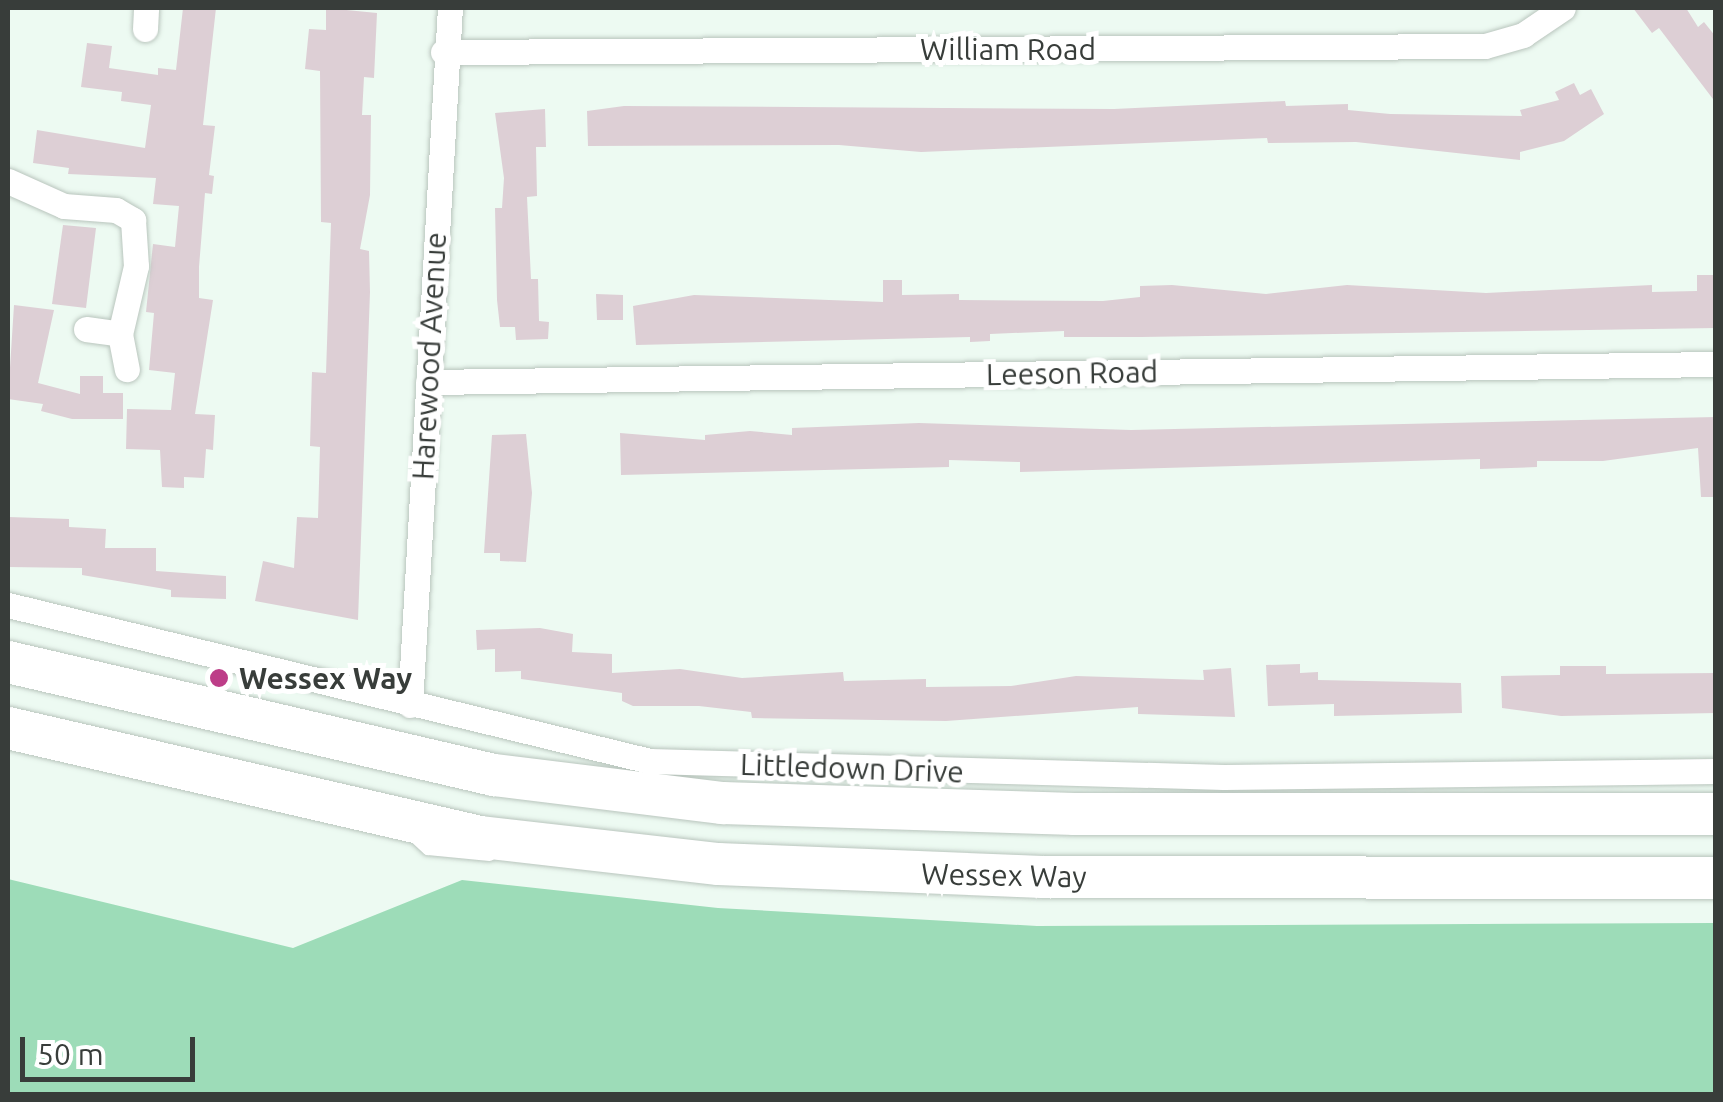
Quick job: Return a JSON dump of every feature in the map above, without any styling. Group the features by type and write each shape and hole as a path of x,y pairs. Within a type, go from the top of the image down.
{"highway":[{"name":"Wessex Way","path":"8,662 290,732 494,775 738,804 1094,814 1716,814"},
{"name":"Wessex Way","path":"8,728 396,820 547,846 876,872 1716,878"}],"street":[{"name":"Harewood Avenue","path":"410,705 443,52 450,8"},
{"name":"William Road","path":"443,52 1485,46 1523,36 1563,8"},
{"path":"8,181 64,206 116,210 132,220 136,266 120,334 127,368"},
{"path":"86,329 120,334"},
{"name":"Leeson Road","path":"428,382 1716,364"},
{"name":"Littledown Drive","path":"8,605 650,761 1224,777 1716,771"}],"green space":[{"path":"8,879 293,948 462,880 718,908 1037,926 1715,923 1715,1094 8,1094"}],"building":[{"path":"183,8 216,8 203,125 215,126 209,175 214,176 212,194 205,193 199,267 199,298 213,300 195,414 215,415 213,450 206,449 204,478 184,477 184,488 162,487 160,450 126,449 127,409 171,410 175,373 149,370 154,313 146,312 153,244 175,247 179,206 153,204 156,178 68,174 69,168 33,163 37,130 145,148 151,105 121,101 122,92 81,87 87,43 112,46 109,68 158,75 158,68 176,70"},
{"path":"326,8 377,13 374,78 364,77 362,115 371,115 370,195 360,249 369,251 370,292 358,620 255,601 263,561 294,568 297,517 318,518 320,447 310,446 312,372 326,373 331,223 321,222 320,71 305,69 309,29 326,30"},
{"path":"1633,8 1686,8 1698,27 1704,22 1716,37 1716,103 1659,28 1652,33"},
{"path":"1574,83 1580,95 1591,89 1604,114 1564,141 1520,152 1520,160 1356,142 1268,143 1267,138 921,152 839,145 588,146 587,111 624,106 1114,109 1285,101 1286,106 1348,104 1348,110 1390,114 1522,116 1520,110 1559,100 1555,92"},
{"path":"545,109 546,147 536,147 537,196 527,197 531,279 538,279 539,321 549,322 548,339 516,340 515,327 500,327 497,300 495,208 502,208 504,178 495,113"},
{"path":"63,225 96,228 86,308 52,304"},
{"path":"1697,275 1716,275 1716,328 1141,337 1064,337 1064,331 990,334 990,341 970,342 970,337 636,345 633,306 694,295 883,302 883,280 902,280 902,295 959,294 959,300 1103,301 1140,297 1140,286 1172,285 1266,294 1347,285 1486,293 1652,285 1652,292 1697,291"},
{"path":"596,294 623,295 623,320 597,320"},
{"path":"14,305 54,310 38,383 80,394 80,376 103,376 103,393 123,393 123,419 72,419 41,411 43,404 8,399"},
{"path":"1716,417 1716,497 1701,497 1698,448 1603,461 1537,461 1537,467 1480,469 1480,459 1020,472 1020,462 949,460 949,467 621,475 620,433 705,440 705,435 750,431 792,435 792,428 919,423 1131,430"},
{"path":"526,434 532,493 526,562 500,561 500,553 484,553 492,435"},
{"path":"8,517 69,519 69,527 106,529 105,548 156,548 156,571 226,576 226,599 171,597 171,590 82,575 82,568 8,567"},
{"path":"540,628 573,634 572,652 612,654 612,673 680,669 742,678 843,672 844,681 926,679 926,687 1011,686 1076,676 1204,680 1203,670 1231,668 1235,717 1138,714 1138,707 946,721 752,718 751,712 699,706 633,706 622,701 622,693 521,679 521,671 495,672 495,649 477,650 476,630"},
{"path":"1300,664 1300,673 1318,672 1318,680 1461,683 1462,713 1334,716 1334,704 1268,706 1266,665"},
{"path":"1560,666 1606,666 1606,674 1716,673 1716,713 1561,716 1502,708 1501,676 1560,675"}],"place":[{"name":"Wessex Way","path":"219,678"}]}
